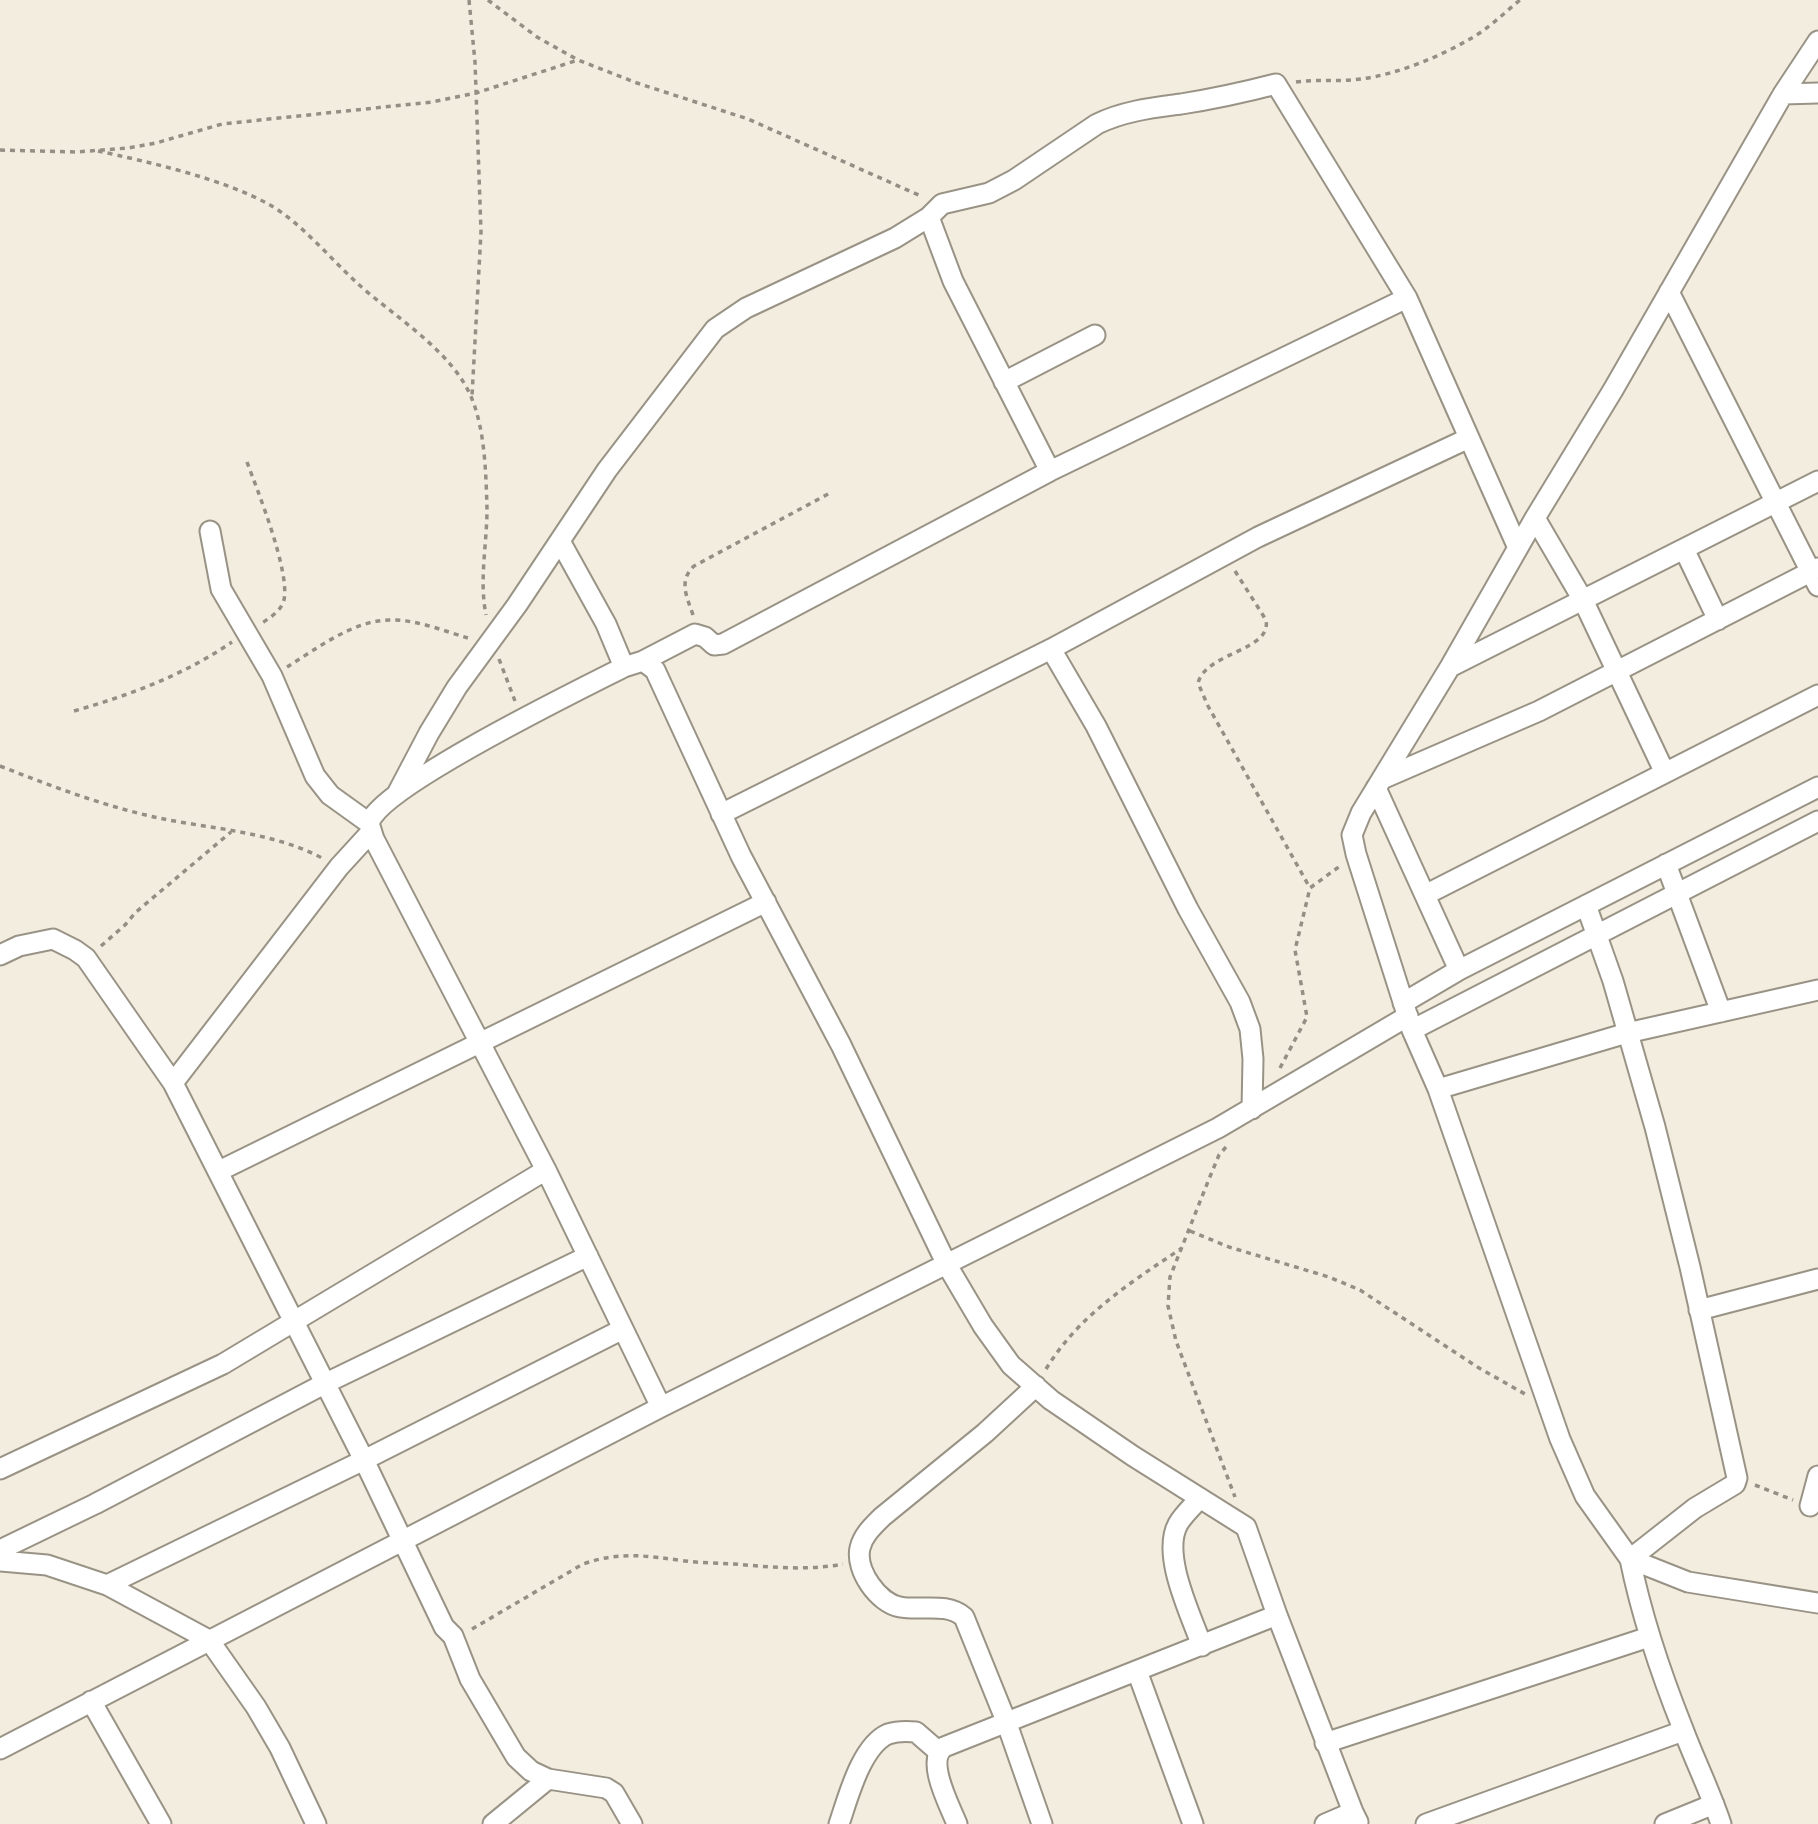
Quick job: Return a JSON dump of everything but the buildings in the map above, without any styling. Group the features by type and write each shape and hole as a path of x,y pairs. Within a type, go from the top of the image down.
{"street":[{"path":"1721,1824 1649,1637 1630,1559 1585,1496 1560,1439 1438,1089 1408,1016 1352,835 1361,813 1613,390 1783,94 1818,41"},
{"path":"397,794 450,698 607,470 715,329 746,308 860,256 935,211 1014,180 1110,118 1150,107 1276,85 1407,298 1518,548"},
{"path":"1783,94 1818,93"},
{"path":"935,211 948,271 1050,471"},
{"path":"1379,783 1539,711 1718,620 1816,575 1669,292"},
{"path":"173,1083 370,828 379,807 448,761 522,720 695,634 700,634 714,645 723,644 1050,471 1407,298"},
{"path":"1004,382 1096,335"},
{"path":"721,814 1051,649 1258,537 1469,438"},
{"path":"1450,667 1818,481"},
{"path":"1535,518 1583,600 1665,772"},
{"path":"210,531 221,589 272,676 315,776 330,794 370,828 546,1170 661,1407"},
{"path":"560,541 600,613 634,664 655,670 721,814 841,1045 947,1265 983,1326 1011,1365 1051,1400 1133,1456 1246,1527 1325,1743 1356,1818 1325,1824"},
{"path":"1684,549 1718,620"},
{"path":"1051,649 1096,726 1188,909 1240,1002 1250,1029 1253,1059 1252,1109"},
{"path":"1425,895 1818,695"},
{"path":"1379,783 1459,970"},
{"path":"1408,1016 1459,970 1818,787"},
{"path":"0,1749 661,1407 1083,1198 1252,1109 1289,1084 1408,1016 1597,933 1818,821"},
{"path":"1666,864 1721,1012"},
{"path":"219,1171 766,902"},
{"path":"1586,905 1597,933 1655,1127 1737,1478 1735,1484 1695,1508 1630,1559"},
{"path":"0,955 19,946 53,939 65,943 86,958 173,1083 364,1460 444,1627 453,1636 470,1679 516,1757 531,1771 548,1779 606,1788 614,1793 632,1824"},
{"path":"1438,1089 1627,1033 1818,990"},
{"path":"0,1469 223,1364 546,1170"},
{"path":"0,1550 95,1504 324,1384 588,1256"},
{"path":"1699,1310 1818,1279"},
{"path":"107,1585 364,1460 623,1329"},
{"path":"1036,1386 985,1433 882,1517 860,1546 859,1561 868,1580 882,1598 898,1606 957,1611 964,1617 1006,1721 1042,1824"},
{"path":"1810,1506 1818,1475"},
{"path":"1200,1498 1179,1524 1173,1540 1174,1558 1181,1585 1202,1646"},
{"path":"1630,1559 1688,1582 1818,1603"},
{"path":"0,1561 47,1564 107,1585 209,1640 268,1727 298,1782 316,1824"},
{"path":"957,1824 937,1771 939,1752 944,1747 1277,1615"},
{"path":"1325,1743 1649,1637"},
{"path":"1137,1671 1193,1824"},
{"path":"91,1702 161,1824"},
{"path":"1426,1824 1461,1818 1683,1731"},
{"path":"839,1824 857,1773 880,1739 890,1733 916,1732 939,1752"},
{"path":"494,1824 548,1779"},
{"path":"1665,1824 1714,1804"}],"path":[{"path":"469,0 476,93 481,232 471,398"},
{"path":"488,0 537,37 578,60 636,83 747,119 935,211"},
{"path":"1276,85 1316,79 1373,77 1422,61 1468,40 1520,0"},
{"path":"0,150 98,151 156,143 222,124 419,104 476,93 578,60"},
{"path":"98,151 231,188 271,205 359,286 415,330 452,367 471,398 479,428 487,509 485,608 491,641 522,720"},
{"path":"74,711 112,700 179,674 246,633 280,608 285,591 281,566 247,462"},
{"path":"700,634 684,589 688,572 694,566 830,493"},
{"path":"1225,556 1266,620 1268,628 1262,638 1205,668 1198,683 1208,706 1310,888"},
{"path":"272,676 360,625 377,621 410,623 475,640 491,641"},
{"path":"0,766 102,804 288,843 339,867"},
{"path":"86,958 231,832"},
{"path":"1277,1074 1307,1017 1296,950 1310,888 1356,854"},
{"path":"1226,1146 1209,1179 1170,1277 1168,1306 1176,1342 1246,1527"},
{"path":"1189,1231 1229,1247 1329,1277 1360,1290 1506,1385 1529,1396 1547,1399"},
{"path":"1036,1386 1059,1347 1090,1313 1182,1248"},
{"path":"1737,1478 1810,1506"},
{"path":"453,1636 479,1626 583,1564 598,1559 651,1555 688,1561 787,1568 828,1567 859,1561"}]}
